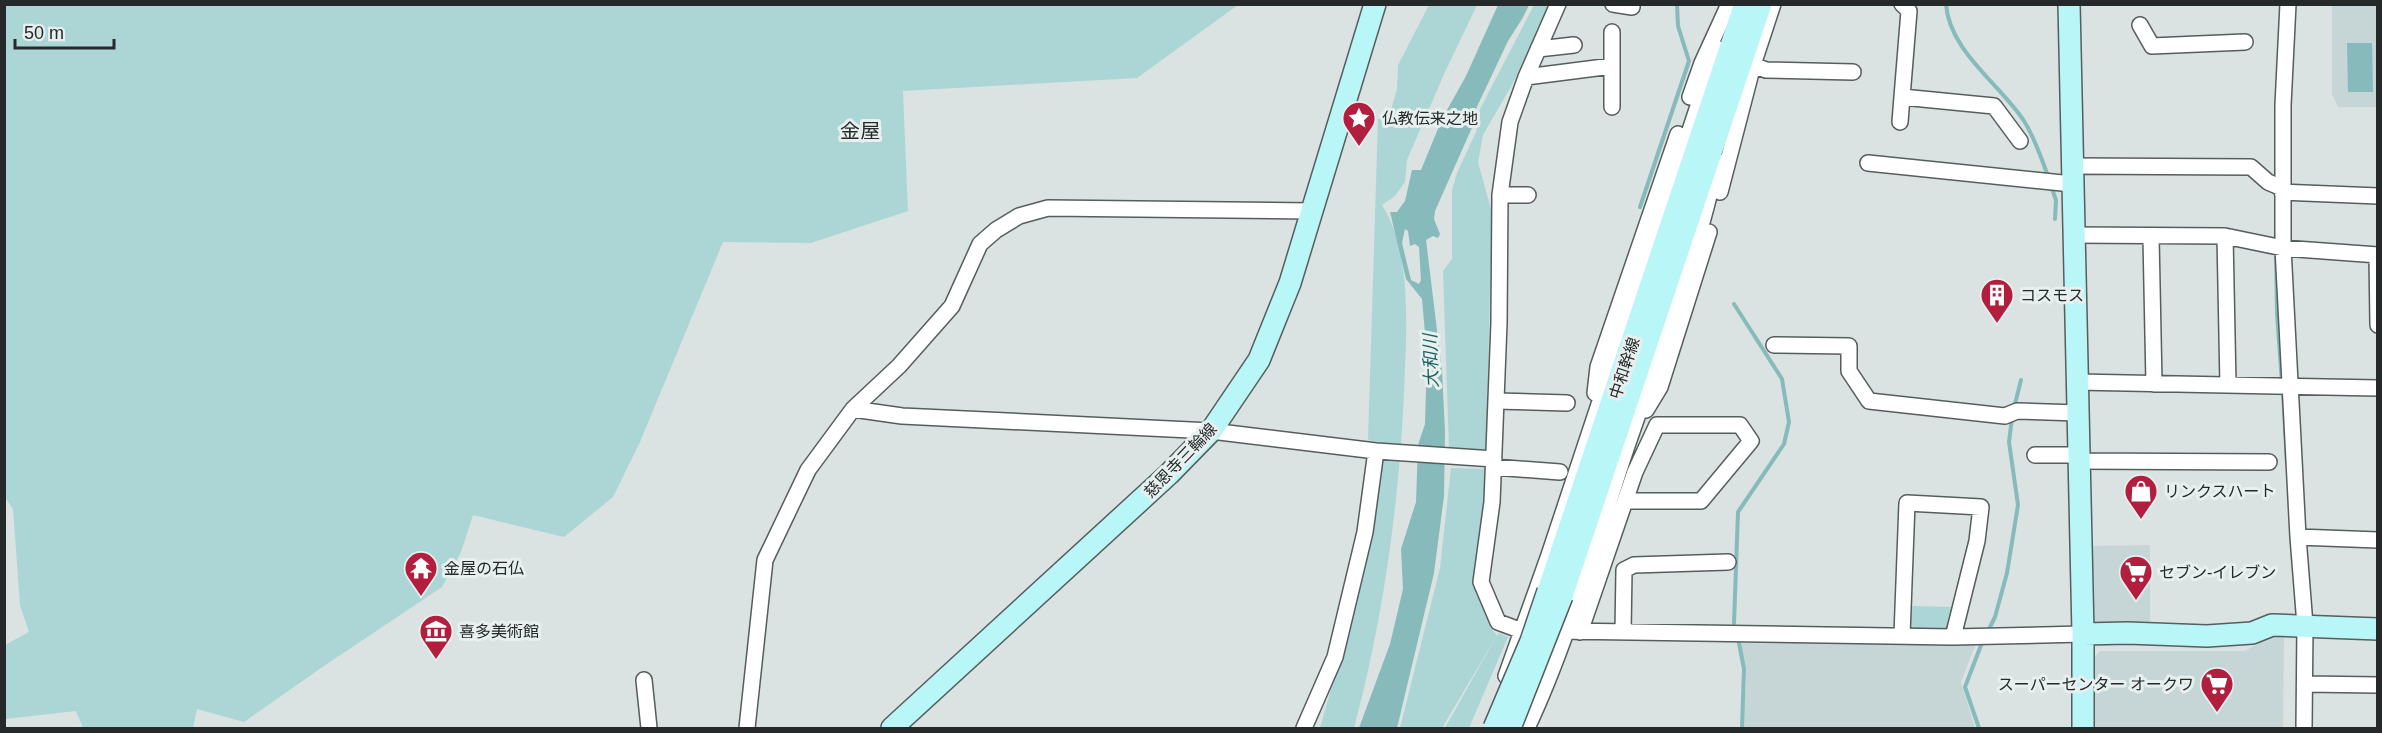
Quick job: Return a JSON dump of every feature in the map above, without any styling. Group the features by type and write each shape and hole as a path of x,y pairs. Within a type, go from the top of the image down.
{"main road":[{"name":"慈恩寺三輪線","path":"892,729 1119,521 1211,431 1259,360 1290,283 1375,4"},
{"name":"中和幹線","path":"1510,729 1744,4"},
{"name":"中和幹線","path":"1494,729 1531,641 1555,593 1729,102 1761,4"},
{"path":"2069,4 2072,235 2083,634 2083,729"},
{"path":"2083,634 2207,636 2252,633 2272,625 2378,629"}],"street":[{"path":"1522,631 1498,622 1481,582 1492,502 1494,463 1500,195 1510,122 1557,4"},
{"path":"1613,4 1632,7 1632,4"},
{"path":"1593,420 1598,367 1702,63 1729,4"},
{"path":"1483,729 1508,672 1549,555 1705,85 1724,39 1744,4"},
{"path":"1629,440 1660,387 1702,260 1753,65 1773,4"},
{"path":"1900,122 1909,11 1902,4"},
{"path":"2288,4 2276,247 2284,387 2298,537 2296,625 2305,684 2304,729"},
{"path":"2140,25 2152,46 2245,42"},
{"path":"1612,32 1612,108"},
{"path":"1538,49 1574,45"},
{"path":"1753,65 1766,70 1853,72"},
{"path":"1526,77 1612,66"},
{"path":"1902,97 1994,106 2020,141"},
{"path":"1572,631 1629,440 1700,231 1710,196 1729,102"},
{"path":"1868,163 2072,175 2251,167 2278,188 2378,196"},
{"path":"1500,195 1528,195"},
{"path":"747,729 765,560 808,470 853,409 899,366 952,306 980,244 996,230 1019,216 1048,208 1313,211"},
{"path":"2072,235 2225,236 2276,247 2377,255 2378,325"},
{"path":"2225,236 2228,385"},
{"path":"2151,237 2154,384"},
{"path":"1774,345 1849,346 1849,371 1869,401 2011,414 2078,413"},
{"path":"2077,382 2378,388"},
{"path":"1496,401 1567,403"},
{"path":"853,409 902,416 1211,431 1560,472"},
{"path":"1527,729 1572,631 1626,501 1635,472 1657,425 1740,425 1751,441 1701,501 1626,501"},
{"path":"1304,729 1335,657 1365,532 1376,452"},
{"path":"2036,455 2269,462"},
{"path":"1902,635 1907,503 1982,507 1977,541 1953,637"},
{"path":"2298,537 2378,540"},
{"path":"1623,632 1624,570 1634,565 1728,562"},
{"path":"1572,631 1953,637 2083,634"},
{"path":"644,680 649,729"},
{"path":"2305,684 2378,685"}],"shaded area":[{"path":"4,5 1238,5 1137,78 903,91 908,211 811,243 723,242 640,442 613,497 564,537 473,515 461,552 442,587 244,722 197,709 193,728 83,728 76,711 5,719 5,645 29,632 20,605 13,509 4,496"},
{"path":"1429,5 1477,5 1407,160 1405,182 1395,196 1382,205 1398,242 1406,307 1400,460 1390,550 1374,640 1354,728 1320,728 1359,591 1379,442 1368,440 1378,119 1390,113 1397,89 1398,65"},
{"path":"1534,5 1549,5 1513,83 1483,135 1478,162 1492,213 1486,449 1449,449 1443,271 1452,259 1452,190 1457,173 1476,132 1480,109"},
{"path":"2332,5 2377,5 2377,107 2338,107 2332,94"},
{"path":"1451,468 1486,469 1486,493 1475,584 1492,629 1497,636 1499,633 1508,637 1469,728 1445,728 1496,637 1442,728 1400,728 1440,568"},
{"path":"2150,545 2150,623 2089,623 2089,546"},
{"path":"1910,606 1953,607 1951,620 1945,629 1940,631 1923,632 1912,629 1909,627"},
{"path":"2275,634 2284,634 2283,728 2093,728 2094,658 2100,651 2245,651"},
{"path":"1741,643 1976,643 1961,682 1975,728 1743,728 1746,681"}],"water":[{"name":"大和川","path":"1498,5 1529,5 1508,41 1474,113 1474,123 1435,211 1434,219 1440,234 1438,238 1433,236 1426,240 1442,371 1445,432 1444,496 1434,573 1397,728 1359,728 1390,644 1403,589 1401,549 1416,502 1418,445 1425,424 1427,356 1422,299 1406,279 1390,212 1397,212 1405,201 1412,170 1421,170 1442,119 1466,76","holes":["1405,229 1408,231 1410,246 1415,244 1419,247 1421,280 1419,284 1411,280 1402,243"]},
{"path":"2347,43 2372,43 2373,92 2348,92"}],"waterway":[{"path":"1640,207 1689,61 1678,26 1677,4"},
{"path":"1946,4 1949,21 1956,37 2024,121 2035,141 2048,176"},
{"path":"2051,186 2056,200 2055,219"},
{"path":"2276,253 2282,383"},
{"path":"1734,304 1782,379 1789,422 1784,444 1738,512 1734,623"},
{"path":"2014,408 2021,380"},
{"path":"2283,391 2287,464"},
{"path":"1988,631 1995,617 2007,573 2018,505 2009,442 2012,418"},
{"path":"1979,728 1965,687 1983,640"},
{"path":"1739,643 1744,669 1742,728"}],"place":[{"name":"仏教伝来之地","path":"1359,147"},
{"name":"コスモス","path":"1997,324"},
{"name":"リンクスハート","path":"2141,520"},
{"name":"金屋の石仏","path":"421,597"},
{"name":"セブン-イレブン","path":"2136,601"},
{"name":"喜多美術館","path":"436,660"},
{"name":"スーパーセンター オークワ","path":"2217,713"}],"district":[{"name":"金屋","path":"860,131"}]}
